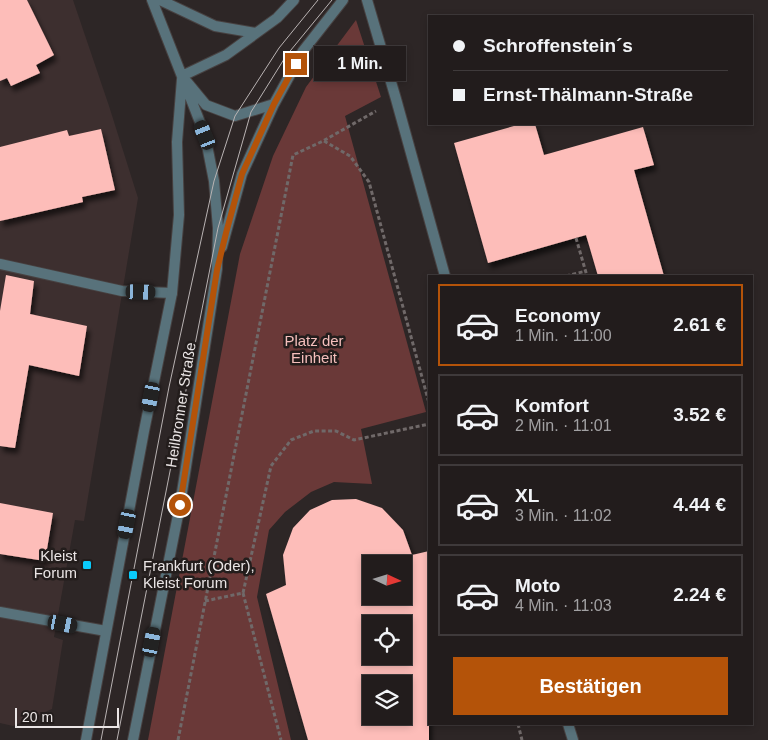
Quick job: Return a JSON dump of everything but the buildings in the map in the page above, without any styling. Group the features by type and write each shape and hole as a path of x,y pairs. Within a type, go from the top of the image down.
{"street":[{"name":"Heilbronner Straße","path":"133,740 180,505 217,270 218,228 214,181 205,135 152,0"},
{"path":"160,0 215,26 256,33"},
{"path":"274,104 236,116 206,104 182,76 226,56 277,18 294,0"},
{"path":"217,270 242,174 274,104 303,50 343,0"},
{"path":"367,0 445,275"},
{"name":"Heilbronner Straße","path":"86,740 172,293 179,215 177,142 182,76"},
{"path":"0,264 122,291 172,293"},
{"path":"0,612 106,631"},
{"path":"568,725 572,740"}],"path":[{"path":"178,740 293,156 396,99"},
{"path":"323,141 350,156 369,182 428,399"},
{"path":"576,238 587,275"},
{"path":"570,275 586,271"},
{"path":"281,740 243,593 271,466 291,440 314,431 336,431 354,440 428,424"},
{"path":"205,601 243,593"},
{"path":"518,725 522,740"}],"shaded area":[{"path":"0,0 73,0 138,198 84,521 75,520 54,637 63,640 52,709 13,726 0,723"}],"green space":[{"name":"Platz der Einheit","path":"356,20 381,97 345,116 426,412 361,429 372,484 334,482 311,492 285,512 269,530 257,597 291,740 148,740 240,254 273,156 306,87"}],"tram line":[{"path":"101,740 169,387 214,181 235,116 279,48 318,0"},
{"path":"117,740 218,228 251,112 286,56 332,0"}],"place":[{"name":"Kleist Forum","path":"87,565"},
{"name":"Frankfurt (Oder), Kleist Forum","path":"133,575"}],"route":[{"path":"180,505 217,270 226,233 242,174 274,104 296,64"}]}
